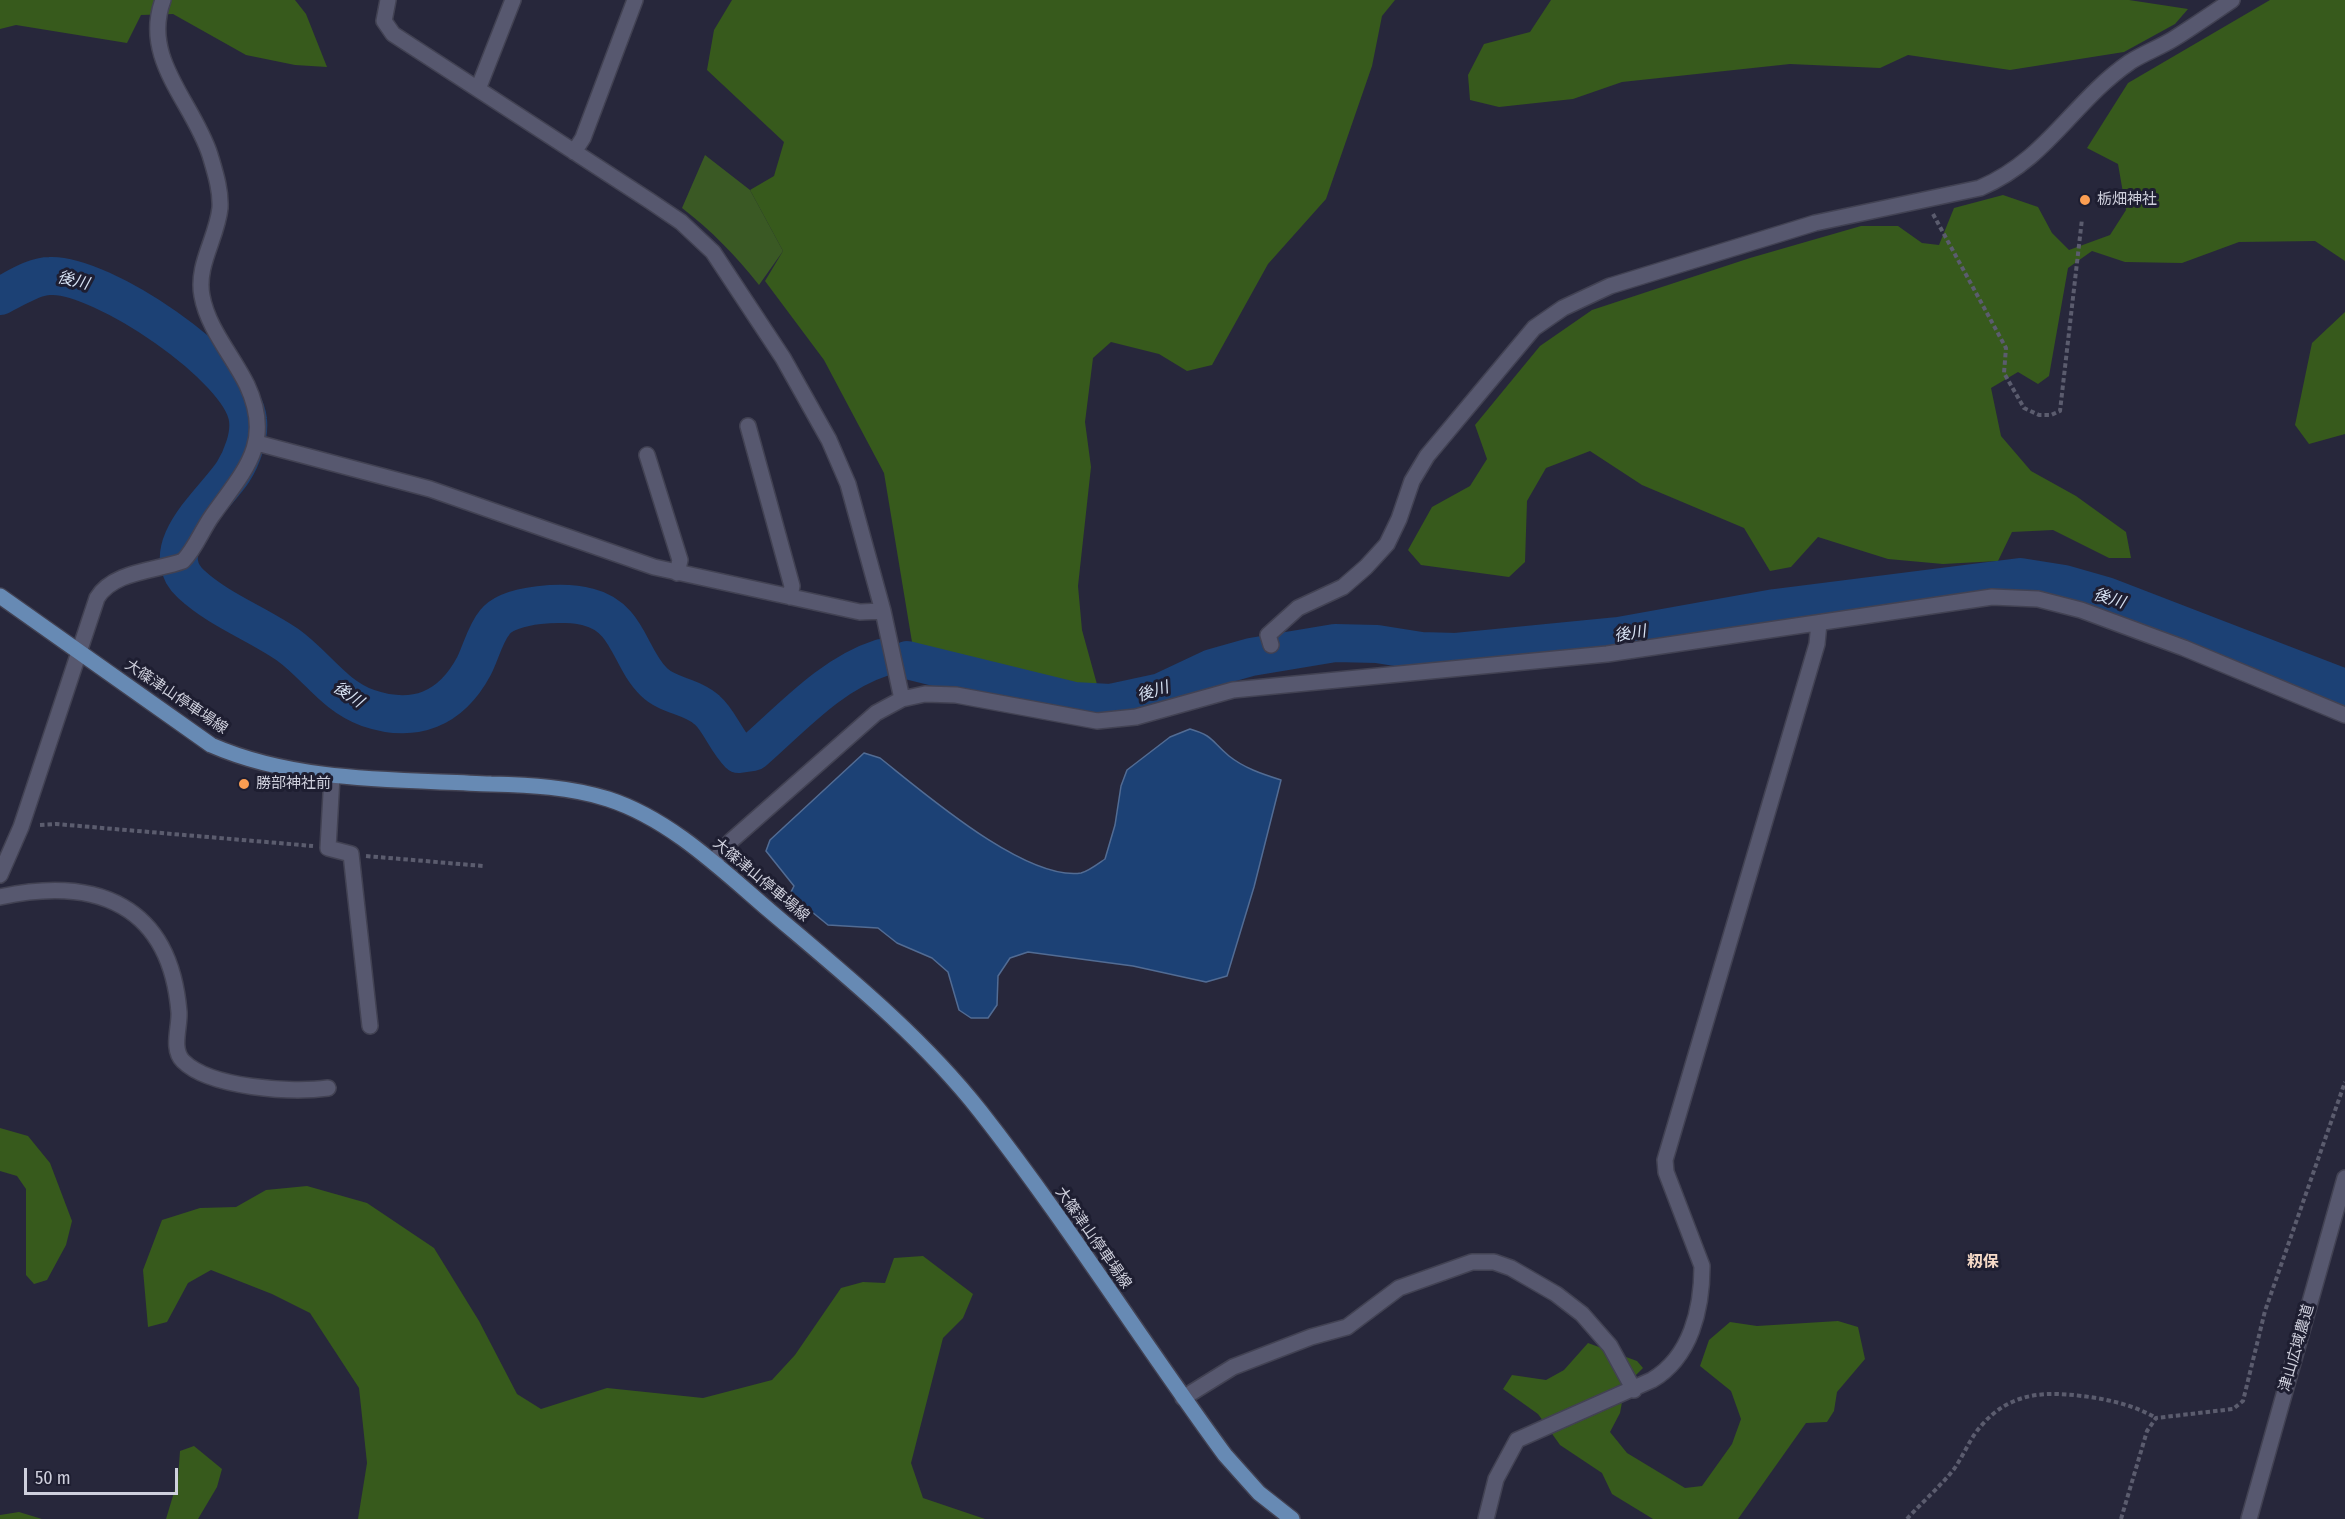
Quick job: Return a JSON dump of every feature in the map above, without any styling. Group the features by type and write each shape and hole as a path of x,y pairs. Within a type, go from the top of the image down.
{"main road":[{"name":"大篠津山停車場線","path":"0,596 211,745 239,757 273,766 332,776 538,786 608,799 652,818 713,862 870,998 926,1050 979,1110 1226,1455 1259,1493 1292,1519"}],"street":[{"path":"0,875 21,827 81,654 97,598 103,588 114,581 177,563 242,475 258,443 257,415 247,385 222,343 202,297 201,276 220,211 220,193 209,153 164,66 157,42 158,13 163,0"},
{"path":"388,0 384,21 393,34 681,222 713,252 738,286 783,358 829,440 848,484 883,611 902,699"},
{"path":"478,89 513,0"},
{"path":"574,152 583,138 635,0"},
{"path":"1271,645 1268,634 1277,624 1298,608 1343,587 1387,544 1399,519 1412,481 1427,456 1534,328 1563,308 1610,286 1682,262 1815,223 1980,188 2005,177 2031,158 2097,90 2130,62 2174,39 2232,0"},
{"path":"748,426 792,586 790,597"},
{"path":"258,443 430,489 583,544 677,573 860,612 883,611"},
{"path":"647,455 680,560 677,573"},
{"path":"713,862 732,840 876,713 902,699 925,694 956,695 1097,721 1136,717 1233,690 1607,654 1992,597 2038,599 2081,610 2174,645 2345,715"},
{"path":"1486,1519 1496,1479 1517,1440 1634,1390 1667,1371 1688,1341 1695,1320 1702,1282 1702,1266 1666,1172 1665,1160 1749,882 1817,644 1819,622"},
{"path":"332,776 328,848 351,854 370,1026"},
{"path":"0,897 70,891 87,893 140,917 157,936 166,955 179,1012 177,1048 182,1060 207,1075 224,1080 280,1089 307,1091 328,1088"},
{"name":"津山広域農道","path":"2249,1519 2345,1178"},
{"path":"1183,1398 1233,1367 1311,1337 1347,1328 1399,1288 1472,1262 1494,1262 1511,1268 1556,1294 1582,1314 1610,1346 1634,1390"}],"path":[{"path":"1926,200 2006,348 2004,373 2024,408 2039,415 2052,415 2060,411 2082,219"},
{"path":"21,827 56,824 328,848"},
{"path":"351,854 483,866"},
{"path":"1907,1519 1956,1467 1981,1426 2000,1408 2032,1394 2048,1392 2097,1398 2142,1410 2156,1418 2234,1409 2243,1401 2265,1311 2345,1082"},
{"path":"2121,1519 2147,1431 2156,1418"}],"green space":[{"path":"0,0 295,0 306,14 327,67 295,65 246,55 173,14 141,15 127,43 16,25 0,29"},
{"path":"732,0 1395,0 1382,16 1372,66 1326,199 1268,264 1212,365 1187,371 1159,354 1111,342 1093,358 1085,422 1091,467 1078,586 1082,630 1098,688 1077,696 1020,682 932,658 912,642 884,473 824,360 765,281 783,251 750,190 774,176 784,142 707,70 714,30"},
{"path":"1551,0 2129,0 2188,9 2175,24 2124,52 2010,70 1908,55 1880,68 1790,64 1622,82 1573,99 1499,107 1470,100 1468,75 1484,44 1530,32"},
{"path":"2270,0 2345,0 2345,261 2315,241 2239,242 2182,263 2125,262 2092,251 2068,268 2049,376 2038,384 2018,372 1991,388 2001,436 2031,471 2076,496 2126,532 2131,558 2109,558 2053,530 2012,532 1998,561 1943,564 1888,559 1818,537 1791,567 1770,571 1744,528 1642,485 1590,451 1546,468 1527,501 1525,562 1509,577 1421,565 1408,550 1432,507 1470,486 1487,459 1475,425 1540,346 1592,310 1750,258 1861,226 1898,226 1922,243 1939,245 1954,208 2003,195 2038,207 2052,233 2069,250 2110,235 2126,210 2118,164 2087,148 2128,83"},
{"path":"705,155 750,190 783,251 759,285 723,244 682,208"},
{"path":"2345,312 2345,434 2309,444 2295,425 2312,343"},
{"path":"0,1128 28,1136 50,1163 72,1221 66,1245 47,1280 34,1284 26,1275 26,1189 17,1176 0,1171"},
{"path":"307,1186 367,1203 434,1248 479,1321 517,1394 541,1409 607,1388 703,1398 772,1380 795,1355 841,1288 863,1282 885,1283 894,1258 923,1256 973,1294 963,1318 943,1338 911,1463 923,1498 985,1519 358,1519 367,1463 359,1388 310,1313 272,1294 211,1270 188,1283 167,1322 148,1327 143,1270 162,1220 200,1208 236,1207 266,1190"},
{"path":"1838,1321 1858,1327 1865,1359 1837,1392 1834,1411 1827,1422 1806,1423 1738,1519 1653,1519 1612,1494 1602,1473 1560,1445 1538,1414 1503,1389 1512,1375 1546,1380 1564,1370 1588,1343 1637,1361 1643,1368 1625,1386 1620,1413 1610,1432 1627,1453 1685,1488 1702,1486 1732,1444 1741,1419 1731,1391 1700,1366 1709,1340 1730,1322 1757,1326"},
{"path":"194,1446 222,1469 217,1487 198,1519 166,1519 178,1479 180,1451"},
{"path":"19,1512 42,1519 0,1519 0,1515"}],"water":[{"path":"1190,729 1208,737 1241,764 1281,780 1254,887 1227,976 1206,982 1133,966 1028,952 1010,958 998,976 997,1005 988,1018 971,1018 959,1010 948,972 932,958 897,943 878,928 828,925 790,894 794,886 766,851 770,840 864,753 880,758 948,811 1004,849 1032,863 1058,872 1081,873 1105,859 1115,825 1121,786 1127,770 1170,737"}],"waterway":[{"name":"後川","path":"0,296 31,280 50,276 73,279 101,290 166,327 222,375 240,399 248,420 247,440 233,472 201,511 183,541 179,556 181,570 191,584 202,593 288,645 345,696 368,708 385,713 416,713 443,702 465,681 495,622 513,611 539,605 578,605 602,612 620,629 639,662 654,682 707,710 739,754 753,752 829,686 863,665 881,658"},
{"name":"後川","path":"907,660 1074,701 1110,703 1161,692 1212,668 1251,657 1335,643 1377,644 1421,651 1456,652 1619,636 1775,608 2020,577 2064,584 2106,596 2345,688"}],"place":[{"name":"栃畑神社","path":"2085,200"},
{"name":"勝部神社前","path":"244,784"}],"district":[{"name":"籾保","path":"1983,1263"}]}
